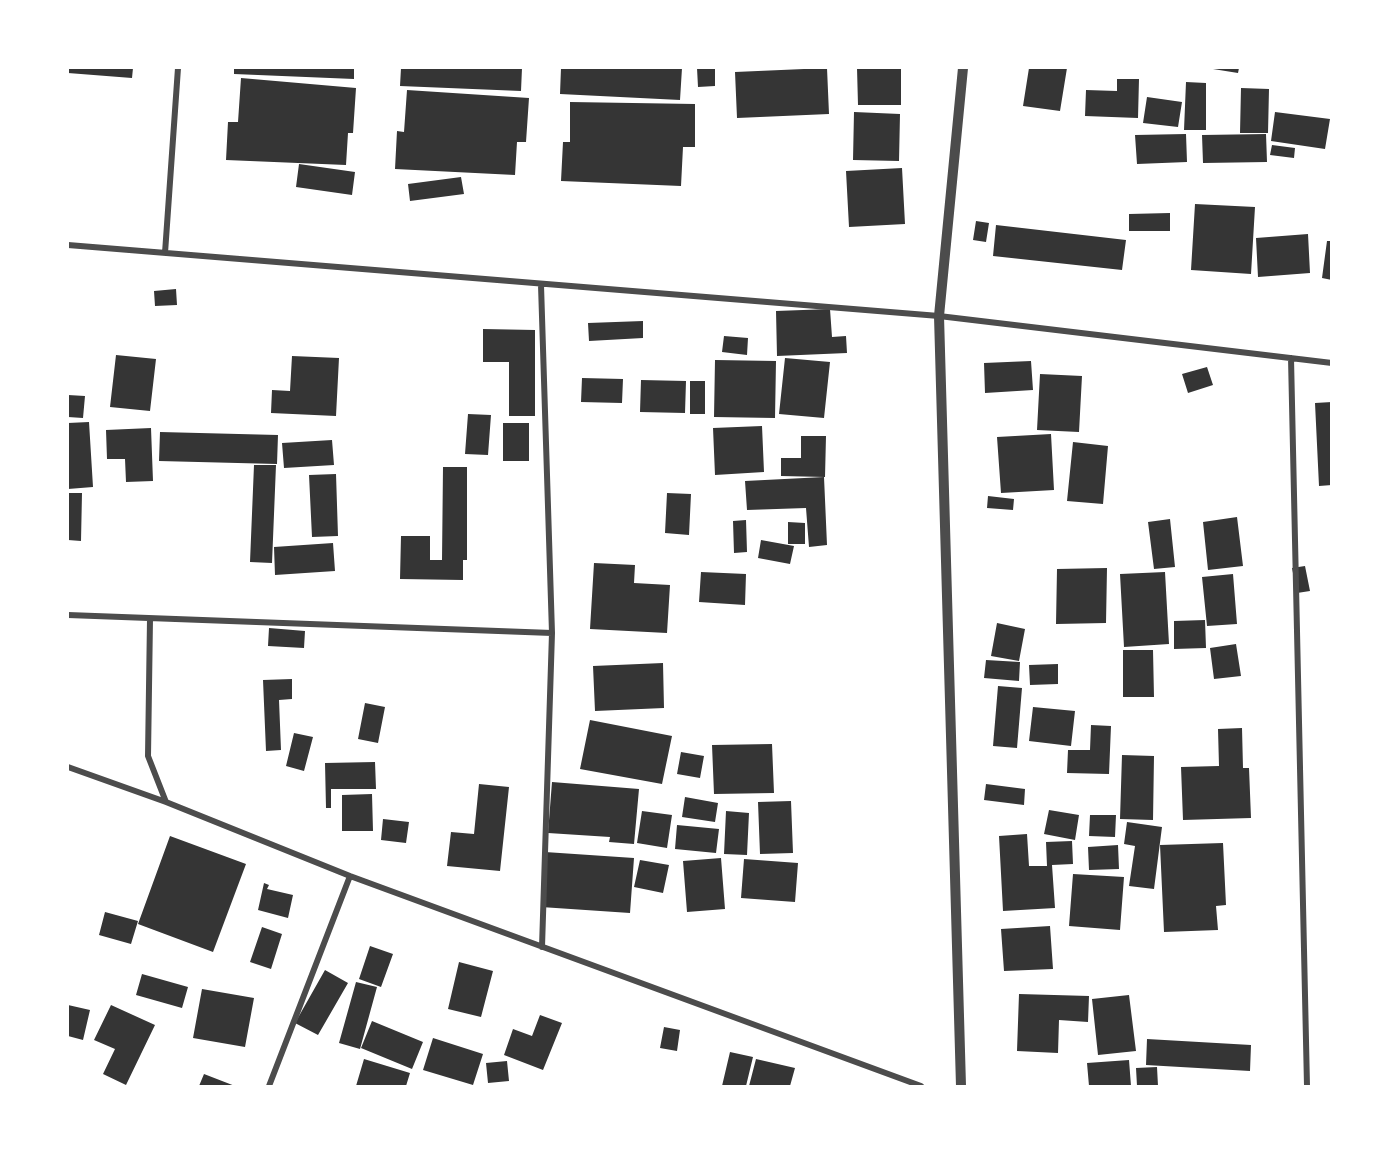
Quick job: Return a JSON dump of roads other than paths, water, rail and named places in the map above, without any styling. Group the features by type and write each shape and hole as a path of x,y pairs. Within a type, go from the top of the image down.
{"street":[{"path":"165,253 178,68"},
{"path":"961,1086 939,316 963,68"},
{"path":"68,245 939,316 1332,363"},
{"path":"541,285 552,633 542,947"},
{"path":"1291,358 1307,1086"},
{"path":"68,615 552,633"},
{"path":"150,619 148,756 166,802"},
{"path":"68,767 166,802 350,876 921,1086"},
{"path":"270,1086 350,876"}]}
